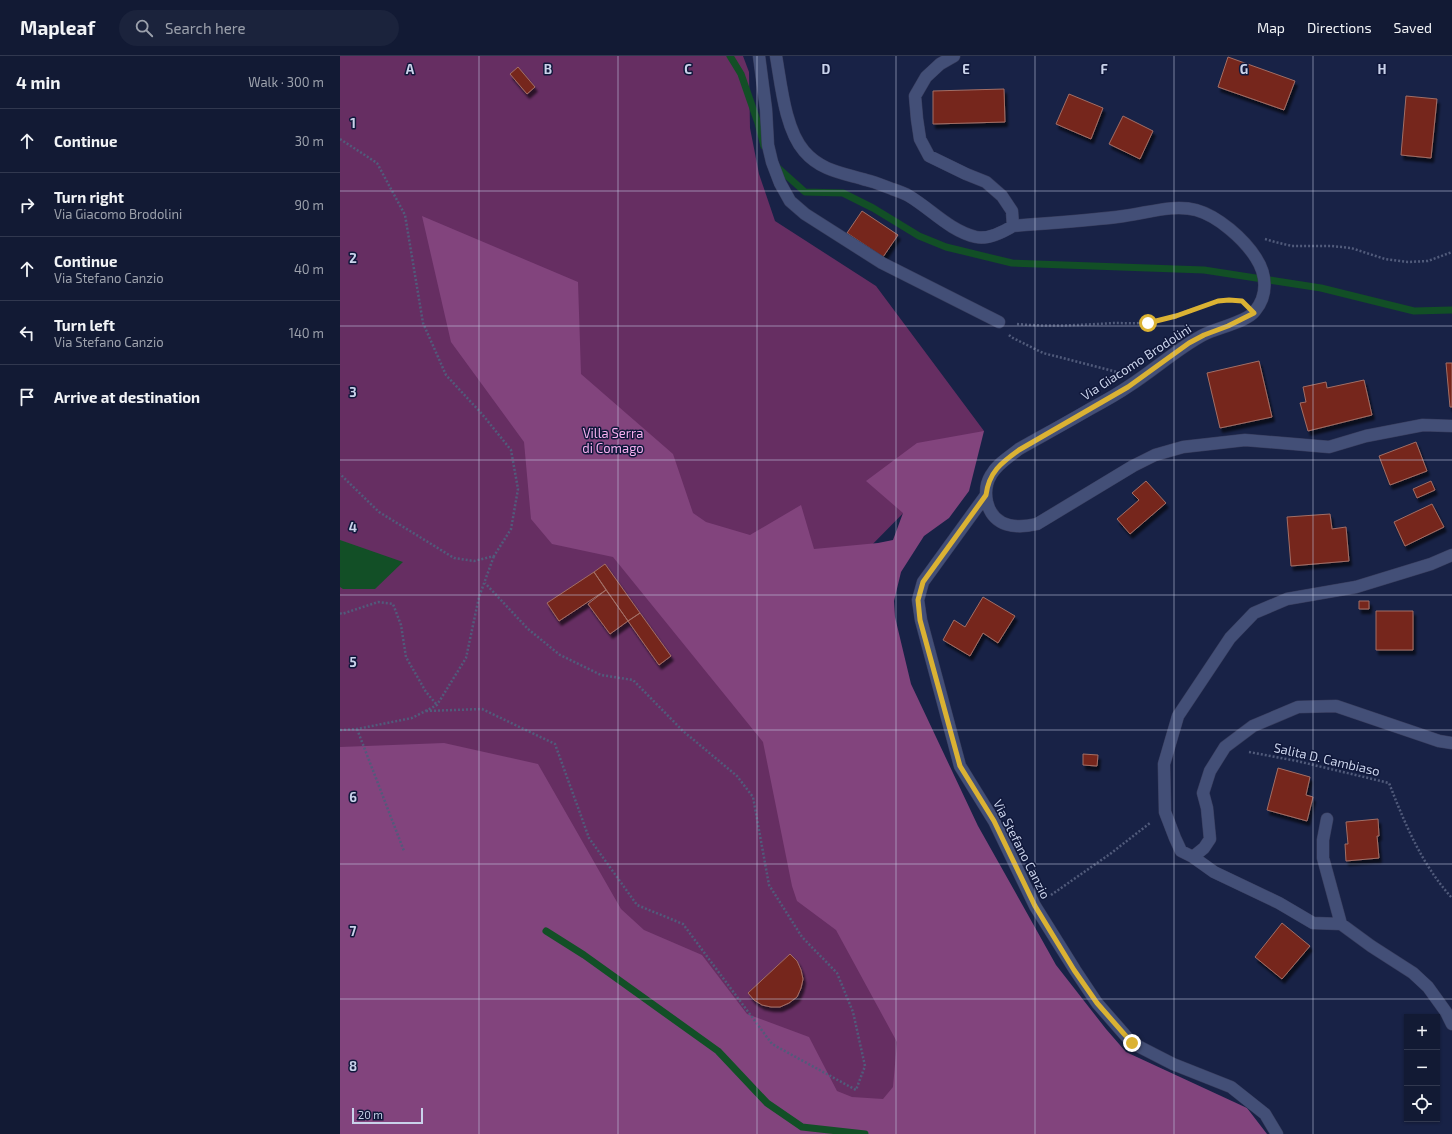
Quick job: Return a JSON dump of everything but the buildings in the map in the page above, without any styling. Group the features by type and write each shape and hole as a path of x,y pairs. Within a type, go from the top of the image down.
{"street":[{"path":"759,56 766,109 768,145 775,169 790,201 805,214 882,262 999,322"},
{"path":"776,56 789,121 793,133 803,151 819,165 838,173 868,180 908,195 958,230 977,238 997,235 1013,226 1124,216 1180,207 1197,210 1214,218 1232,231 1251,250 1261,266 1266,279 1264,292 1254,313"},
{"path":"954,56 940,64 926,77 915,96 920,139 929,156 986,182 1002,196 1012,211 1013,226"},
{"name":"Via Giacomo Brodolini","path":"986,495 987,484 992,474 1005,460 1019,450 1128,387 1189,343 1254,313"},
{"path":"986,495 989,510 998,521 1010,526 1025,527 1037,524 1138,463 1155,455 1183,447 1245,440 1329,447 1366,436 1423,425 1452,426"},
{"name":"Via Stefano Canzio","path":"986,495 923,582 918,600 920,620 960,766 994,821 1035,906 1074,970 1097,1003 1132,1043 1173,1064 1231,1087 1265,1114 1277,1134"},
{"path":"1452,555 1431,564 1356,587 1287,599 1254,613 1230,638 1178,716 1164,764 1165,812 1175,838 1182,851 1214,872 1278,903 1314,923 1341,924 1371,946 1413,973 1428,987 1446,1012 1452,1024"},
{"path":"1193,857 1204,848 1210,839 1207,808 1203,792 1210,771 1225,747 1253,726 1298,707 1336,706 1439,741 1452,742"},
{"path":"1327,819 1323,840 1323,858 1341,924"}],"path":[{"path":"340,139 377,163 405,215 423,323 446,375 482,414 511,450 518,489 511,529 494,556 480,598 466,658 437,705 412,718 357,729 340,730"},
{"path":"1238,237 1259,234 1265,239 1292,246 1332,246 1351,248 1385,259 1408,262 1428,261 1452,252"},
{"path":"999,322 1035,326 1148,323 1176,316 1218,301 1229,300 1242,301 1254,313"},
{"path":"999,322 1011,338 1043,353 1116,372 1128,387"},
{"path":"340,474 379,512 454,558 474,561 494,556"},
{"path":"426,711 482,709 555,744 589,838 637,905 683,924 772,1044 856,1090 865,1066 853,1012 837,973 802,937 769,886 753,797 737,776 683,731 633,680 601,675 560,655 528,629 485,583"},
{"path":"340,613 342,614 361,609 378,602 393,604 401,625 406,657 426,692 437,705"},
{"path":"357,729 404,851"},
{"name":"Salita D. Cambiaso","path":"1225,747 1297,761 1389,783 1407,829 1438,883 1452,898"},
{"path":"1035,906 1110,854 1165,812"}],"green space":[{"name":"Villa Serra di Comago","path":"340,56 743,56 749,72 750,128 759,174 775,221 876,286 984,431 861,556 916,1134 340,854"},
{"path":"422,216 578,282 581,374 673,454 693,513 706,522 750,535 801,505 814,549 878,543 893,540 903,513 866,481 917,443 984,431 969,491 949,518 924,536 901,572 894,601 895,617 911,684 978,826 1056,965 1106,1029 1126,1052 1247,1108 1267,1134 340,1134 340,747 444,743 538,764 621,909 644,930 702,955 747,1014 809,1037 837,1091 852,1097 883,1099 893,1087 897,1042 836,930 797,901 792,886 763,742 613,557 552,544 531,519 524,442 451,342"}],"shaded area":[{"path":"340,540 403,562 375,589 343,589 340,587"}],"waterway":[{"path":"730,56 741,74 758,123 764,146"},
{"path":"776,166 805,192 843,193 873,208 919,236 946,247 1012,263 1204,270 1321,288 1414,311 1452,310"},
{"path":"546,931 584,955 718,1051 767,1103 802,1127 865,1134"}],"route":[{"path":"1132,1043 1097,1003 1074,970 1035,906 994,821 960,766 920,620 918,600 923,582 986,495 987,484 992,474 1005,460 1019,450 1117,394 1189,343 1216,329 1228,326 1254,313 1242,301 1218,301 1176,316 1148,323"}]}
